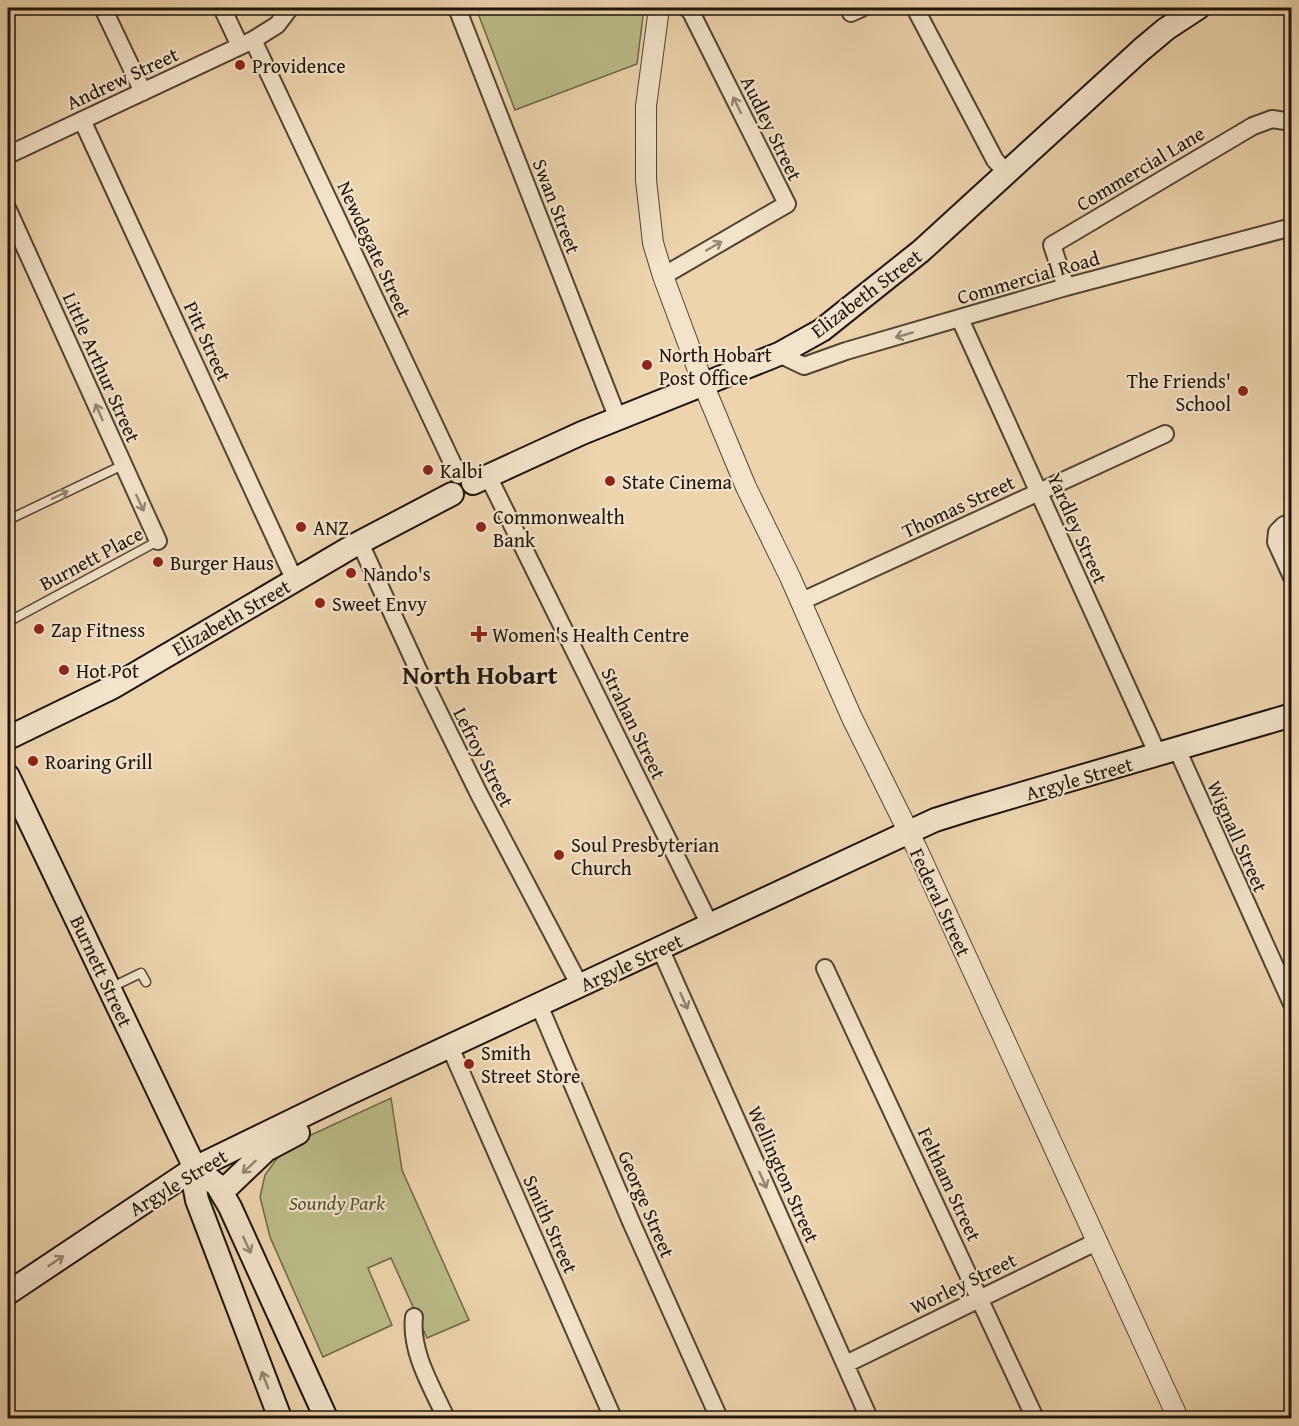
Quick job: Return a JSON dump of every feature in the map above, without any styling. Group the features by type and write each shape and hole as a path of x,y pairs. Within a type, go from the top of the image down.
{"main road":[{"name":"Elizabeth Street","path":"8,738 113,687 468,482 582,433 779,354 822,330 913,257 1141,50 1166,29 1198,8"},
{"name":"Argyle Street","path":"8,1293 195,1167 935,820 1292,715"},
{"name":"Burnett Street","path":"8,776 195,1167 212,1180 222,1192 326,1419"},
{"path":"222,1192 266,1150 322,1121 345,1095"},
{"name":"Burnett Street","path":"195,1167 196,1200 280,1419"}],"street":[{"path":"103,8 142,92"},
{"name":"Newdegate Street","path":"222,8 247,43 468,482"},
{"name":"Andrew Street","path":"8,155 247,43 278,25 290,8"},
{"name":"Swan Street","path":"457,8 618,419"},
{"name":"Federal Street","path":"659,8 648,94 645,158 651,234 663,276 704,386 746,487 802,601 852,718 909,832 1098,1240 1178,1419"},
{"name":"Audley Street","path":"663,276 787,204 687,8"},
{"path":"915,8 995,159 1007,173"},
{"name":"Commercial Lane","path":"1066,287 1052,245 1253,126 1272,119 1292,122"},
{"name":"Pitt Street","path":"82,120 295,580"},
{"name":"Little Arthur Street","path":"8,210 158,541"},
{"name":"Commercial Road","path":"779,354 804,366 846,351 1066,287 1292,227"},
{"name":"Yardley Street","path":"960,319 1039,493 1167,752"},
{"name":"Thomas Street","path":"802,601 1165,434"},
{"name":"Strahan Street","path":"468,482 710,925"},
{"path":"1292,522 1284,525 1277,532 1276,542 1292,577"},
{"name":"Lefroy Street","path":"360,543 474,784 580,986"},
{"name":"Wignall Street","path":"1167,752 1292,1005"},
{"name":"Wellington Street","path":"660,948 869,1419"},
{"name":"Feltham Street","path":"825,968 1035,1419"},
{"name":"George Street","path":"539,1005 632,1224 719,1419"},
{"name":"Smith Street","path":"450,1047 613,1419"},
{"name":"Worley Street","path":"846,1364 1098,1240"},
{"path":"414,1317 416,1348 446,1419"}],"lane":[{"path":"8,520 123,465"},
{"name":"Burnett Place","path":"8,622 158,541"},
{"path":"110,988 141,973 146,982"}],"green space":[{"path":"476,8 644,8 637,64 515,110"},
{"name":"Soundy Park","path":"391,1098 402,1170 469,1320 427,1338 391,1258 368,1268 392,1325 323,1357 270,1237 260,1197 265,1175 278,1157 298,1141"}],"place":[{"name":"Providence","path":"240,65"},
{"name":"North Hobart Post Office","path":"647,365"},
{"name":"The Friends' School","path":"1243,391"},
{"name":"Kalbi","path":"428,470"},
{"name":"State Cinema","path":"610,481"},
{"name":"ANZ","path":"301,527"},
{"name":"Commonwealth Bank","path":"481,527"},
{"name":"Burger Haus","path":"158,562"},
{"name":"Nando's","path":"351,573"},
{"name":"Sweet Envy","path":"320,603"},
{"name":"Zap Fitness","path":"39,629"},
{"name":"Women's Health Centre","path":"479,634"},
{"name":"Hot Pot","path":"64,670"},
{"name":"Roaring Grill","path":"33,761"},
{"name":"Soul Presbyterian Church","path":"559,855"},
{"name":"Smith Street Store","path":"469,1064"}],"district":[{"name":"North Hobart","path":"480,674"}]}
